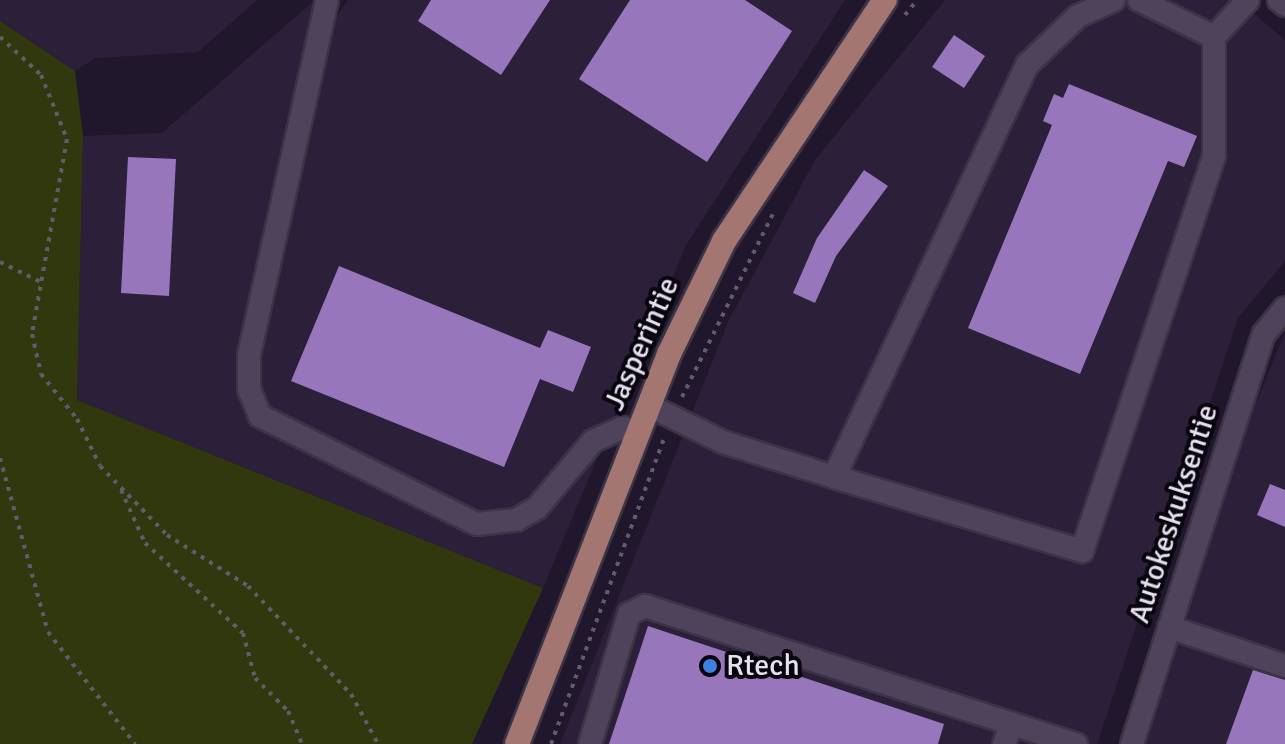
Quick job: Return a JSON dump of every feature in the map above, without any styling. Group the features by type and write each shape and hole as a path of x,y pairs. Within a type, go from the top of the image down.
{"main road":[{"name":"Jasperintie","path":"517,744 639,431 724,241 885,0"}],"street":[{"path":"327,0 300,152 249,355 249,389 260,416 477,524 516,520 537,508 593,441 622,428 639,431"},
{"path":"834,477 1027,65 1078,16 1114,0"},
{"path":"1139,0 1214,37"},
{"path":"650,406 672,420 834,477 1082,551 1214,156 1214,37 1248,0"},
{"path":"1279,0 1285,5"},
{"name":"Autokeskuksentie","path":"1132,744 1264,334 1285,308"},
{"path":"590,744 629,614 645,606 1008,734 1076,744"},
{"path":"1169,627 1285,666"}],"path":[{"path":"897,25 917,0"},
{"path":"0,37 41,75 67,139 47,226 45,284 32,334 41,374 120,487 167,535 248,586 351,694 378,744"},
{"path":"551,744 672,420 777,207"},
{"path":"0,262 45,284"},
{"path":"0,458 48,632 135,744"},
{"path":"120,487 145,543 243,633 255,678 288,711 302,744"}],"shaded area":[{"path":"0,0 257,0 198,52 96,58 75,71 0,21"},
{"path":"315,0 338,14 348,0 845,0 686,245 543,588 77,400 83,136 162,133"},
{"path":"945,0 1238,0 1285,40 1285,261 1238,318 1097,744 560,744 729,320 815,160"},
{"path":"1285,332 1285,744 1146,744 1238,448"}],"green space":[{"path":"0,21 75,71 83,136 77,400 543,588 472,744 0,744"}],"building":[{"path":"431,0 550,0 501,75 418,21"},
{"path":"630,0 745,0 792,31 707,162 579,79"},
{"path":"954,35 985,56 964,88 932,67"},
{"path":"1069,84 1197,136 1184,167 1168,161 1080,374 968,328 1052,125 1043,121 1054,94 1063,98"},
{"path":"128,157 176,159 169,296 121,293"},
{"path":"864,170 888,186 836,256 815,303 793,293 817,238"},
{"path":"339,266 540,348 548,330 591,347 573,392 540,379 504,467 291,381"},
{"path":"1270,484 1285,490 1285,527 1257,515"},
{"path":"648,626 944,724 938,744 609,744"},
{"path":"1253,670 1285,680 1285,744 1226,744"}],"place":[{"name":"Rtech","path":"710,666"}]}
